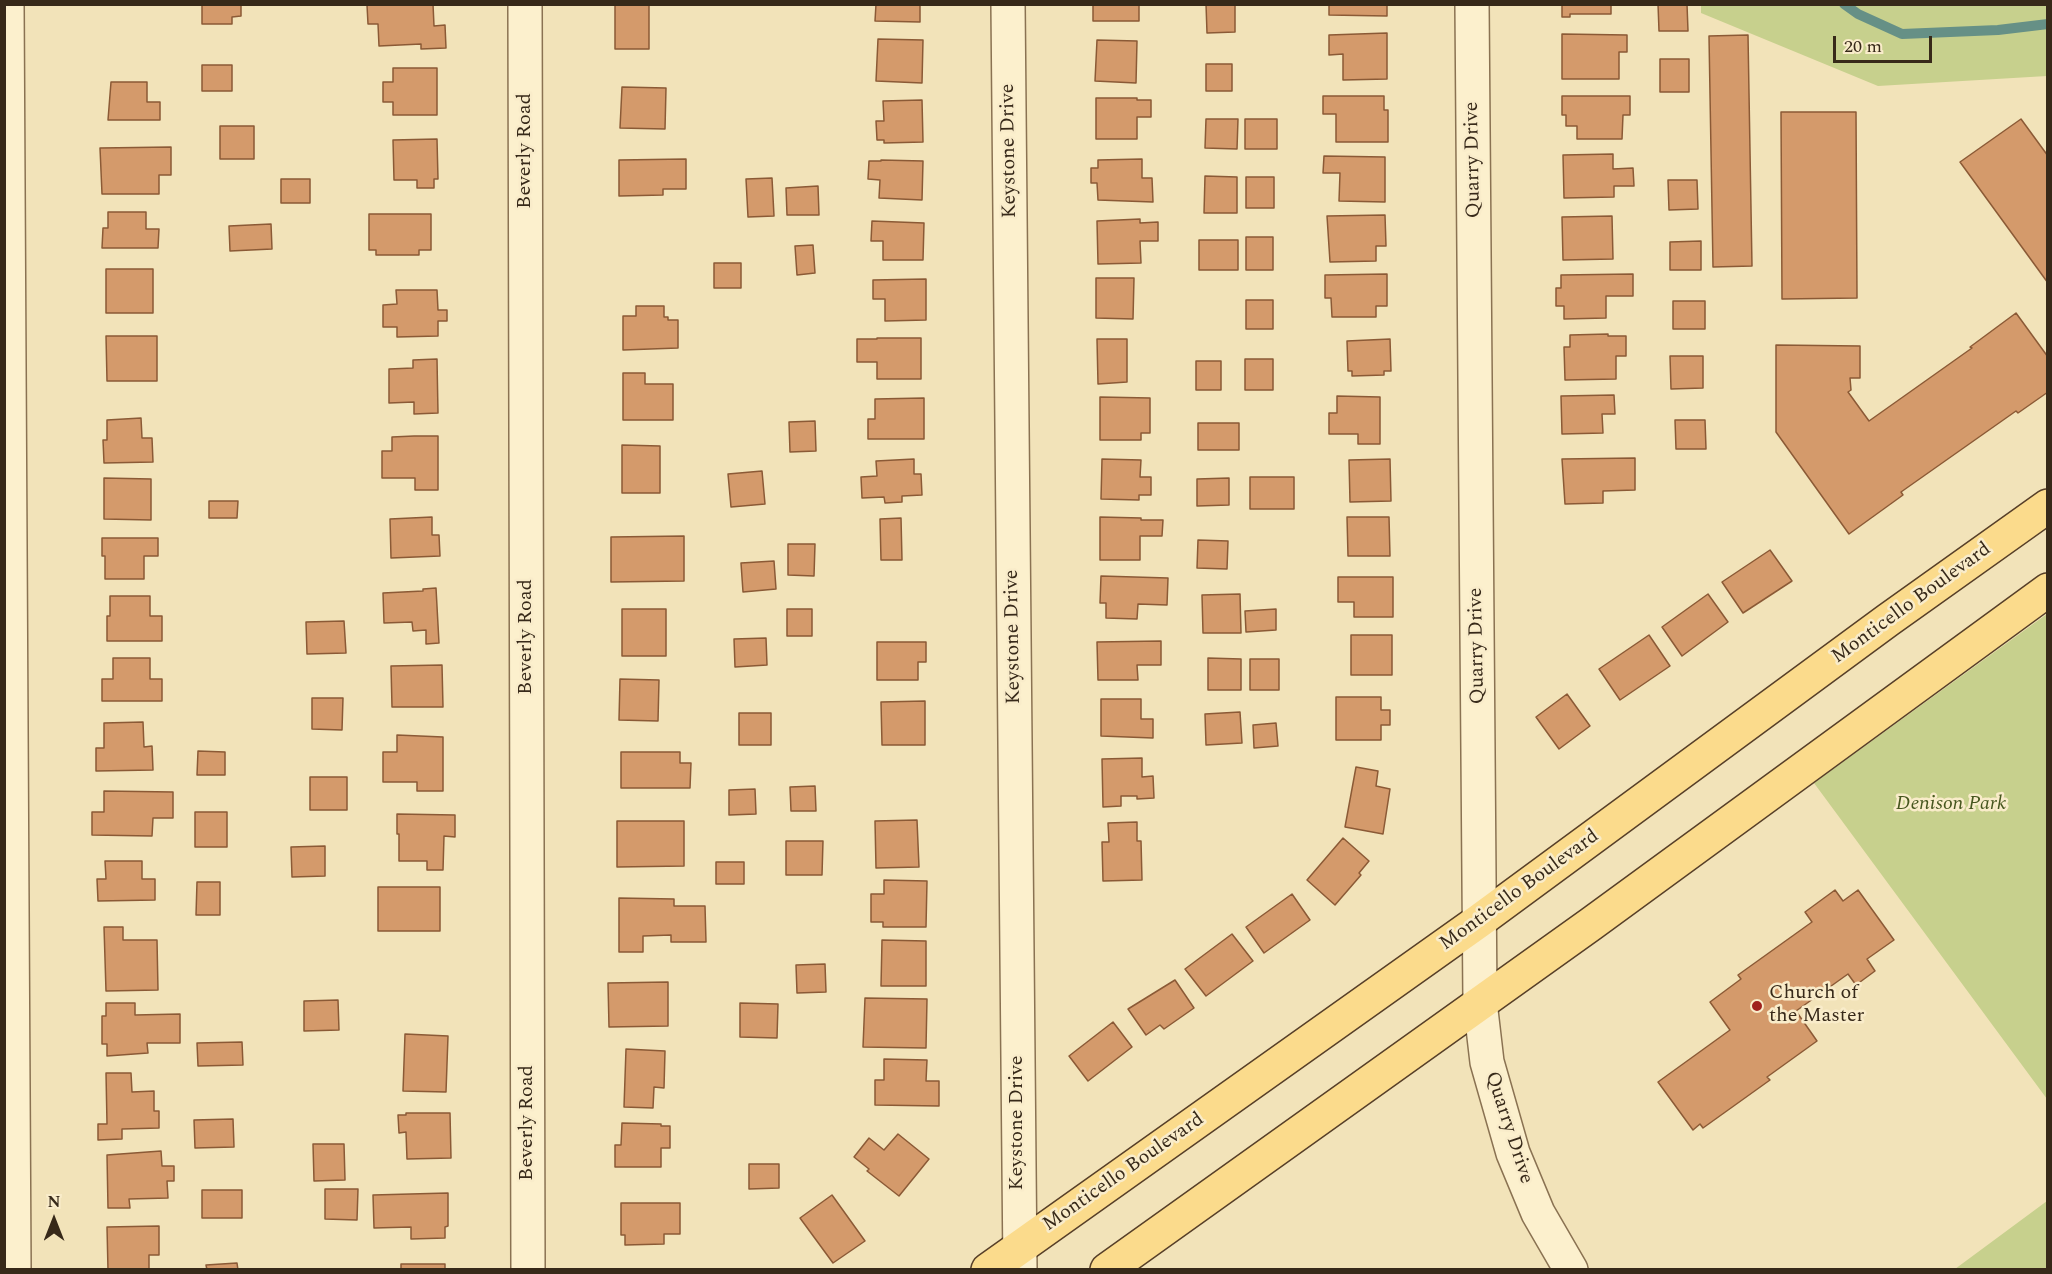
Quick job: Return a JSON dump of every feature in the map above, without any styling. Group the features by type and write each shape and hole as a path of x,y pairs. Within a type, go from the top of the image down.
{"main road":[{"name":"Monticello Boulevard","path":"988,1269 1019,1258 1888,620 2048,506"},
{"path":"1107,1269 1592,924 2048,590"}],"street":[{"path":"7,4 8,892 14,1269"},
{"name":"Beverly Road","path":"525,4 528,1269"},
{"name":"Keystone Drive","path":"1008,4 1019,1258"},
{"name":"Quarry Drive","path":"1472,4 1480,1002 1487,1062 1513,1153 1538,1213 1571,1269"}],"green space":[{"path":"1701,5 2047,5 2047,76 1878,86 1701,13"},
{"name":"Denison Park","path":"2047,614 2047,1099 1814,783"},
{"path":"2047,1201 2047,1269 1955,1269"}],"building":[{"path":"202,4 241,4 241,16 232,17 232,24 202,24"},
{"path":"433,4 434,26 445,25 446,48 421,49 421,44 379,46 378,24 368,24 367,5"},
{"path":"876,4 920,4 920,22 875,21"},
{"path":"1093,4 1139,4 1139,21 1093,21"},
{"path":"1206,4 1235,4 1235,32 1207,33"},
{"path":"1329,4 1387,4 1387,16 1329,15"},
{"path":"1562,4 1611,4 1611,14 1570,14 1570,17 1562,17"},
{"path":"1658,4 1687,4 1688,31 1659,31"},
{"path":"615,5 649,5 649,49 615,49"},
{"path":"1387,33 1387,79 1343,80 1343,54 1329,55 1329,35"},
{"path":"1562,34 1627,35 1627,52 1619,52 1619,79 1562,79"},
{"path":"1748,35 1752,266 1713,267 1709,36"},
{"path":"878,39 923,40 922,83 876,81"},
{"path":"1097,40 1137,41 1136,83 1095,81"},
{"path":"1660,59 1689,59 1689,92 1660,92"},
{"path":"1206,64 1232,64 1232,91 1206,91"},
{"path":"202,65 232,65 232,91 202,91"},
{"path":"393,68 437,68 437,115 393,115 393,102 383,102 383,82 393,82"},
{"path":"111,82 147,82 147,102 160,102 160,120 108,120"},
{"path":"622,87 666,88 665,129 620,128"},
{"path":"1323,96 1384,96 1384,110 1388,110 1388,142 1336,142 1336,114 1323,114"},
{"path":"1562,96 1630,96 1630,115 1623,115 1622,139 1577,139 1577,126 1566,126 1566,115 1562,115"},
{"path":"1096,98 1151,100 1151,117 1137,117 1137,139 1096,139"},
{"path":"922,100 923,142 884,143 884,140 877,140 876,121 884,121 883,101"},
{"path":"1781,112 1856,112 1857,298 1782,299"},
{"path":"1206,119 1238,119 1237,149 1205,148"},
{"path":"1245,119 1277,119 1277,149 1245,149"},
{"path":"2021,119 2048,156 2048,283 1960,162"},
{"path":"220,126 254,126 254,159 220,159"},
{"path":"437,139 438,179 434,179 434,188 417,188 417,180 394,180 393,140"},
{"path":"171,147 171,175 159,175 159,194 102,194 100,148"},
{"path":"1613,154 1613,169 1633,168 1634,186 1614,186 1614,197 1564,198 1563,155"},
{"path":"1324,156 1385,157 1385,202 1339,201 1340,173 1323,173"},
{"path":"686,159 686,189 663,189 663,195 619,196 619,160"},
{"path":"1142,159 1142,178 1152,178 1153,202 1098,200 1097,183 1091,183 1091,168 1098,168 1098,160"},
{"path":"869,161 923,161 922,200 879,198 880,180 868,179"},
{"path":"1205,176 1237,177 1237,213 1204,213"},
{"path":"1246,177 1274,177 1274,208 1246,208"},
{"path":"772,178 774,216 748,217 746,179"},
{"path":"281,179 310,179 310,203 281,203"},
{"path":"1668,180 1697,180 1698,209 1669,210"},
{"path":"818,186 819,215 787,215 786,188"},
{"path":"108,212 146,212 146,229 159,229 158,248 102,248 103,228 108,228"},
{"path":"369,214 431,214 431,250 419,250 419,255 376,255 376,250 369,250"},
{"path":"1385,215 1386,246 1376,246 1376,261 1330,262 1327,216"},
{"path":"1612,216 1613,259 1563,260 1562,217"},
{"path":"1140,219 1140,223 1158,222 1158,241 1140,241 1141,263 1098,264 1097,221"},
{"path":"872,221 924,223 923,260 883,260 883,241 871,241"},
{"path":"271,224 272,249 230,251 229,226"},
{"path":"1246,237 1273,237 1273,270 1246,270"},
{"path":"1199,240 1238,240 1238,270 1199,270"},
{"path":"1701,241 1701,270 1670,270 1670,242"},
{"path":"813,245 815,273 797,275 795,246"},
{"path":"714,263 741,263 741,288 714,288"},
{"path":"106,269 153,269 153,313 106,313"},
{"path":"1387,274 1387,306 1376,306 1376,317 1332,317 1331,298 1325,298 1325,275"},
{"path":"1633,274 1633,296 1606,296 1606,318 1564,319 1564,306 1556,306 1556,288 1561,288 1561,275"},
{"path":"1096,278 1134,278 1133,319 1096,318"},
{"path":"926,279 926,320 885,321 885,299 873,299 873,280"},
{"path":"396,290 437,290 438,310 447,310 447,321 438,321 438,336 397,337 397,327 383,327 383,305 397,304"},
{"path":"1246,300 1273,300 1273,329 1246,329"},
{"path":"1673,301 1705,301 1705,329 1673,329"},
{"path":"636,306 664,306 664,317 668,317 668,320 678,320 678,348 623,350 623,316 636,316"},
{"path":"2016,313 2048,357 2048,392 2018,413 2016,411 1901,492 1903,495 1849,534 1776,432 1776,345 1860,346 1860,378 1850,378 1851,390 1848,392 1869,421 1972,348 1970,347"},
{"path":"1608,334 1608,336 1626,336 1626,356 1616,356 1616,379 1565,380 1564,347 1570,347 1570,335"},
{"path":"106,336 157,336 157,381 107,381"},
{"path":"921,338 921,379 877,379 877,362 857,362 857,339"},
{"path":"1097,339 1127,339 1127,382 1098,384"},
{"path":"1390,339 1391,371 1384,371 1384,375 1352,376 1352,371 1348,371 1347,341"},
{"path":"1670,356 1703,356 1703,388 1671,389"},
{"path":"437,359 438,413 414,414 414,402 389,403 389,369 413,368 413,360"},
{"path":"1245,359 1273,359 1273,390 1245,390"},
{"path":"1196,361 1221,361 1221,390 1196,390"},
{"path":"623,373 645,373 645,384 673,384 673,420 623,420"},
{"path":"1614,395 1615,414 1602,414 1603,433 1562,434 1561,396"},
{"path":"1337,396 1380,397 1380,444 1358,444 1358,434 1329,434 1329,413 1337,413"},
{"path":"1100,397 1150,398 1150,433 1141,433 1141,440 1100,440"},
{"path":"924,398 924,439 868,439 868,419 875,419 875,399"},
{"path":"141,418 142,438 152,438 153,462 104,463 103,440 107,440 107,420"},
{"path":"1675,420 1705,420 1706,449 1676,449"},
{"path":"815,421 816,451 790,452 789,422"},
{"path":"1198,423 1239,423 1239,450 1198,450"},
{"path":"438,436 438,490 415,490 415,478 382,478 382,451 392,451 392,437"},
{"path":"622,445 660,446 660,493 622,493"},
{"path":"1635,458 1635,490 1603,491 1603,503 1565,504 1562,459"},
{"path":"914,459 914,474 921,474 922,495 902,496 902,502 885,503 884,497 862,498 861,477 877,476 876,461"},
{"path":"1102,459 1141,460 1140,477 1151,477 1151,495 1139,495 1139,500 1101,499"},
{"path":"1390,459 1391,501 1350,502 1349,460"},
{"path":"762,471 765,504 731,507 728,474"},
{"path":"1250,477 1294,477 1294,509 1250,509"},
{"path":"104,478 151,479 151,520 104,519"},
{"path":"1229,478 1229,505 1197,506 1197,479"},
{"path":"209,501 238,501 237,518 209,518"},
{"path":"432,517 432,535 439,535 440,556 391,558 390,519"},
{"path":"1100,517 1163,520 1162,536 1140,536 1140,560 1100,560"},
{"path":"1347,517 1389,517 1390,556 1348,556"},
{"path":"901,518 902,560 881,560 880,519"},
{"path":"684,536 684,581 611,582 611,537"},
{"path":"102,538 158,538 158,556 144,556 144,579 105,579"},
{"path":"1198,540 1228,541 1227,569 1197,568"},
{"path":"788,544 815,544 814,576 788,575"},
{"path":"1770,550 1792,581 1743,613 1722,582"},
{"path":"774,561 776,589 743,592 741,563"},
{"path":"1101,576 1168,578 1167,605 1138,604 1137,619 1106,618 1106,603 1100,603"},
{"path":"1338,577 1393,577 1393,617 1354,617 1354,602 1338,602"},
{"path":"436,588 439,643 426,644 426,630 413,631 412,622 384,623 383,593"},
{"path":"1240,594 1241,633 1203,633 1202,595"},
{"path":"1708,594 1728,622 1682,656 1662,627"},
{"path":"110,596 150,596 150,616 162,616 162,641 107,641"},
{"path":"622,609 666,609 666,656 622,656"},
{"path":"787,609 812,609 812,636 787,636"},
{"path":"1276,609 1276,630 1246,632 1245,611"},
{"path":"344,621 346,653 307,654 306,622"},
{"path":"1351,635 1392,635 1392,675 1351,675"},
{"path":"1649,635 1670,666 1620,700 1599,669"},
{"path":"766,638 767,665 735,667 734,639"},
{"path":"1161,641 1161,665 1137,665 1138,680 1098,680 1097,642"},
{"path":"877,642 926,642 926,662 918,662 918,680 877,680"},
{"path":"113,658 150,658 150,679 162,679 162,701 102,701 102,679 113,679"},
{"path":"1208,658 1241,659 1241,690 1208,690"},
{"path":"1250,659 1279,659 1279,690 1250,690"},
{"path":"442,665 443,707 392,707 391,666"},
{"path":"620,679 659,680 658,721 619,720"},
{"path":"1567,694 1590,726 1559,749 1536,717"},
{"path":"1336,697 1381,697 1381,710 1390,710 1390,725 1381,725 1381,740 1336,740"},
{"path":"312,698 343,698 342,730 312,729"},
{"path":"1101,699 1141,699 1141,719 1153,719 1153,738 1101,736"},
{"path":"925,701 925,745 882,745 881,702"},
{"path":"1240,712 1242,743 1206,745 1205,714"},
{"path":"739,713 771,713 771,745 739,745"},
{"path":"143,722 144,747 152,746 153,770 96,771 96,748 104,748 104,723"},
{"path":"1276,723 1278,746 1254,748 1253,725"},
{"path":"397,735 443,737 443,791 417,791 417,782 383,782 383,752 397,752"},
{"path":"198,751 225,752 225,775 197,775"},
{"path":"621,752 680,752 680,763 691,763 690,788 621,788"},
{"path":"1142,758 1142,777 1153,776 1154,798 1137,799 1137,796 1121,796 1121,806 1103,807 1102,759"},
{"path":"1356,767 1378,771 1376,786 1390,789 1383,834 1345,827"},
{"path":"310,777 347,777 347,810 310,810"},
{"path":"815,786 816,811 791,811 790,787"},
{"path":"755,789 756,814 729,815 729,790"},
{"path":"104,791 173,792 173,818 153,818 152,836 92,835 92,812 104,812"},
{"path":"195,812 227,812 227,847 195,847"},
{"path":"397,814 455,815 455,837 444,836 443,870 427,870 427,861 399,861"},
{"path":"917,820 919,867 876,868 875,821"},
{"path":"617,821 684,821 684,866 617,867"},
{"path":"1137,822 1137,841 1141,841 1142,880 1103,881 1102,842 1109,842 1108,823"},
{"path":"1343,838 1369,861 1359,873 1361,875 1335,905 1307,880"},
{"path":"786,841 823,841 822,875 786,875"},
{"path":"325,846 325,876 292,877 291,847"},
{"path":"105,861 142,861 142,879 155,879 155,900 98,901 97,879 106,879"},
{"path":"716,862 744,862 744,884 716,884"},
{"path":"884,880 927,881 926,927 883,927 883,922 871,922 871,894 884,894"},
{"path":"197,882 220,882 220,915 196,915"},
{"path":"378,887 440,887 440,931 378,931"},
{"name":"Church of the Master","path":"1835,890 1843,901 1858,890 1894,940 1867,959 1875,971 1856,985 1848,974 1796,1011 1817,1041 1767,1077 1770,1080 1703,1128 1700,1124 1693,1130 1658,1082 1730,1030 1710,1002 1741,979 1738,975 1812,922 1805,912"},
{"path":"1292,894 1310,920 1264,953 1246,927"},
{"path":"619,898 674,899 674,906 705,906 706,942 671,942 671,935 643,936 643,952 619,952"},
{"path":"104,927 123,927 123,940 157,940 158,990 106,991"},
{"path":"1232,934 1253,961 1206,996 1185,969"},
{"path":"882,940 926,941 926,986 881,986"},
{"path":"825,964 826,992 797,993 796,965"},
{"path":"1175,980 1194,1008 1164,1029 1160,1025 1146,1035 1128,1009"},
{"path":"668,982 668,1026 609,1027 608,983"},
{"path":"865,998 927,999 926,1048 863,1047"},
{"path":"338,1000 339,1030 304,1031 304,1001"},
{"path":"106,1003 135,1003 135,1015 180,1014 180,1043 147,1043 148,1053 107,1056 107,1044 102,1044 102,1016 106,1016"},
{"path":"740,1003 778,1004 777,1038 740,1037"},
{"path":"1113,1022 1132,1047 1088,1081 1069,1056"},
{"path":"405,1034 448,1036 446,1092 403,1091"},
{"path":"242,1042 243,1065 198,1066 197,1043"},
{"path":"626,1049 665,1051 664,1088 654,1087 653,1108 624,1107"},
{"path":"884,1059 927,1060 926,1081 939,1081 939,1106 875,1105 875,1080 884,1080"},
{"path":"106,1073 131,1073 132,1092 154,1091 154,1111 159,1111 159,1128 122,1129 122,1139 98,1140 98,1124 107,1124"},
{"path":"406,1113 450,1113 451,1158 407,1159 406,1132 399,1133 398,1115 406,1115"},
{"path":"233,1119 234,1147 195,1148 194,1120"},
{"path":"622,1123 670,1126 670,1148 661,1148 661,1167 615,1167 615,1145 621,1145"},
{"path":"898,1134 929,1159 899,1196 867,1171 869,1169 854,1157 869,1138 884,1150"},
{"path":"313,1144 344,1144 345,1180 314,1181"},
{"path":"161,1151 162,1166 174,1166 174,1181 167,1181 168,1198 129,1199 130,1208 108,1208 107,1155"},
{"path":"749,1164 779,1164 779,1188 749,1189"},
{"path":"325,1189 358,1189 357,1220 325,1219"},
{"path":"202,1190 242,1190 242,1218 202,1218"},
{"path":"448,1193 448,1226 445,1227 445,1238 411,1239 411,1227 374,1228 373,1195"},
{"path":"832,1195 865,1241 833,1263 800,1218"},
{"path":"621,1203 680,1203 680,1234 664,1234 664,1244 625,1245 625,1235 621,1235"},
{"path":"159,1226 159,1255 149,1255 149,1270 108,1270 107,1227"},
{"path":"237,1263 238,1270 207,1270 206,1265"},
{"path":"401,1264 445,1264 445,1270 401,1270"}],"waterway":[{"path":"1844,4 1858,14 1902,34 1998,30 2048,24"}],"place":[{"name":"Church of the Master","path":"1757,1006"}]}
